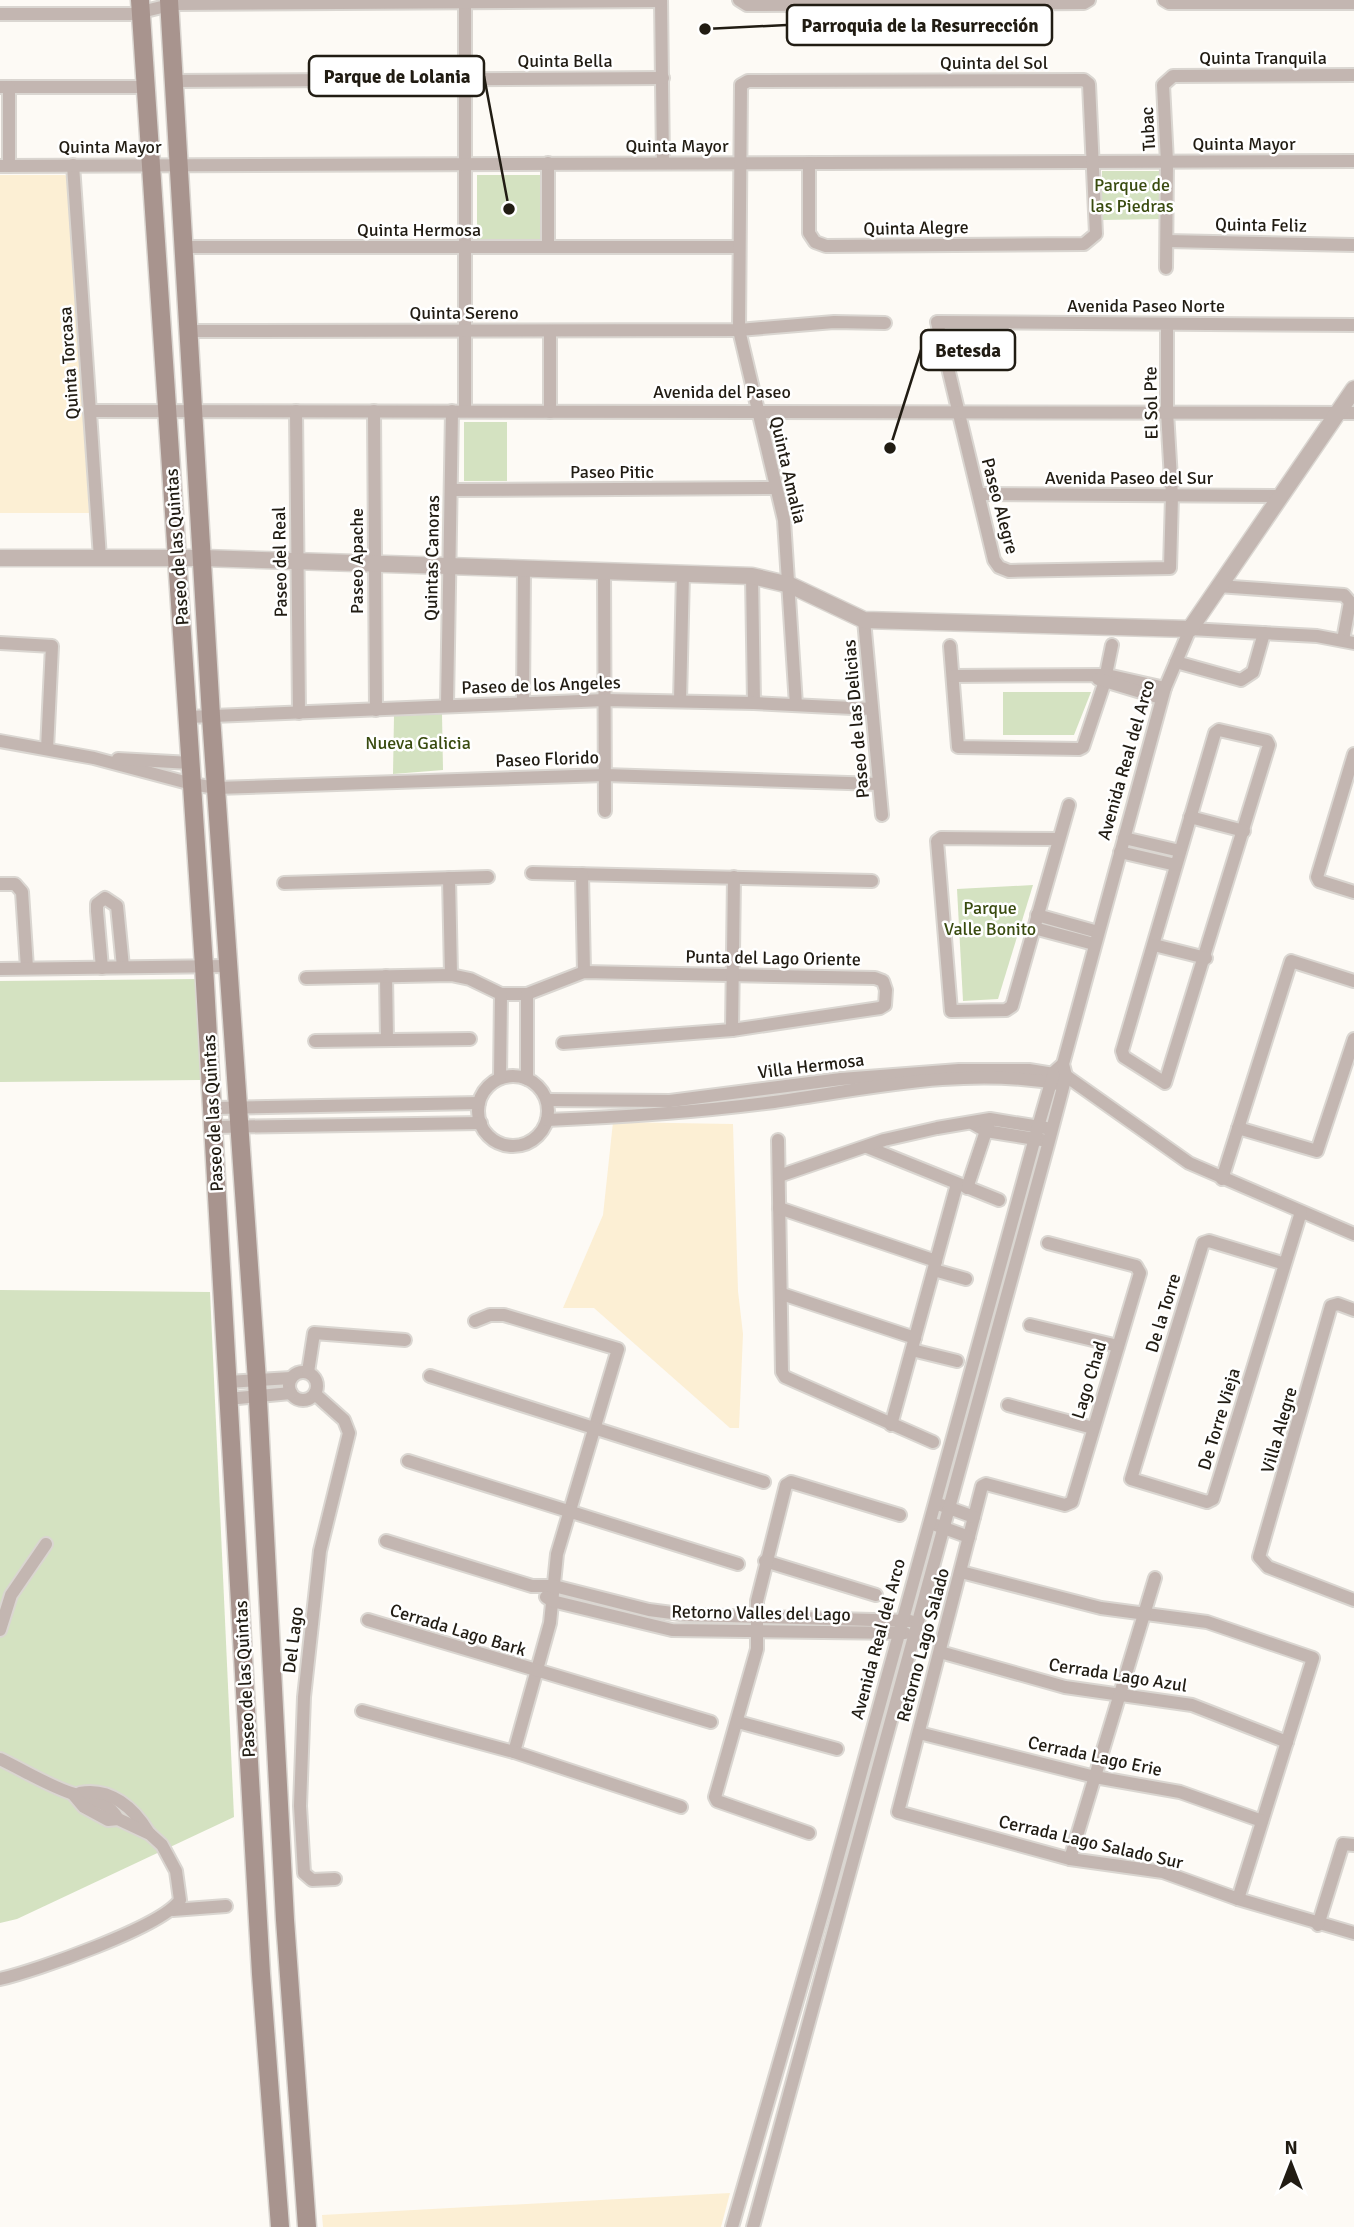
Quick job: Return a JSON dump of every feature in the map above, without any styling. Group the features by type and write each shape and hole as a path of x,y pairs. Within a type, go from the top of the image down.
{"main road":[{"name":"Paseo de las Quintas","path":"170,2 211,716 257,1388 292,2039 307,2227"},
{"name":"Paseo de las Quintas","path":"140,6 213,1108 265,2039 280,2227"},
{"path":"265,2039 292,2039"}],"street":[{"path":"0,13 170,2 661,0 663,163"},
{"path":"466,2 466,411"},
{"path":"743,2 1087,2"},
{"path":"1167,2 1354,4"},
{"name":"Quinta Tranquila","path":"1173,76 1354,75"},
{"name":"Tubac","path":"1166,268 1167,162 1163,85 1173,76"},
{"name":"Quinta Bella","path":"174,81 663,78"},
{"name":"Quinta del Sol","path":"748,81 1084,80 1090,89 1096,234"},
{"name":"Quinta Amalia","path":"748,81 741,85 739,330 783,520 790,585 796,705"},
{"path":"4,166 4,87 146,87"},
{"name":"Quinta Mayor","path":"4,166 1354,161"},
{"path":"548,163 548,247"},
{"name":"Quinta Alegre","path":"809,163 809,233 815,242 826,246 1083,244 1096,234"},
{"name":"Quinta Torcasa","path":"73,165 100,558"},
{"name":"Quinta Feliz","path":"1167,241 1354,245"},
{"name":"Quinta Hermosa","path":"184,247 738,247"},
{"path":"739,330 835,322 885,323"},
{"name":"Avenida Paseo Norte","path":"937,322 1354,325"},
{"name":"Paseo Alegre","path":"937,322 994,560 1004,570 1170,569 1172,565"},
{"name":"El Sol Pte","path":"1167,324 1172,565"},
{"name":"Quinta Sereno","path":"189,331 739,330"},
{"path":"550,331 550,412"},
{"name":"Avenida Real del Arco","path":"732,2227 828,1893 934,1503 1050,1135 1059,1076 1163,693 1190,629 1354,389"},
{"name":"Avenida del Paseo","path":"90,411 1354,413"},
{"name":"Paseo del Real","path":"296,411 299,713"},
{"name":"Paseo Apache","path":"374,411 376,710"},
{"name":"Quintas Canoras","path":"447,705 452,411"},
{"name":"Paseo Pitic","path":"451,490 774,488"},
{"name":"Avenida Paseo del Sur","path":"979,494 1280,496"},
{"path":"0,558 203,558 752,576 790,585 864,620 1190,629 1348,642 1350,602 1344,595 1218,586"},
{"path":"523,702 524,569"},
{"path":"604,571 605,811"},
{"path":"680,701 682,573"},
{"path":"752,576 754,703"},
{"name":"Paseo de las Delicias","path":"864,620 882,815"},
{"path":"1176,662 1241,680 1252,672 1264,634"},
{"path":"0,643 52,646 47,749"},
{"path":"950,646 958,747 1079,749 1083,747 1112,645"},
{"path":"953,676 1102,678 1163,693"},
{"name":"Paseo de los Angeles","path":"188,717 605,700 872,709"},
{"path":"1216,731 1267,741 1269,745 1244,831 1168,1082 1164,1083 1122,1053 1216,731"},
{"path":"0,741 94,758 191,762"},
{"path":"1354,754 1317,877 1319,881 1354,892"},
{"name":"Paseo Florido","path":"94,758 216,788 605,775 879,784"},
{"path":"1059,839 940,838 937,841 950,1010 1010,1009 1069,805"},
{"path":"1190,817 1244,831"},
{"path":"1124,838 1180,851"},
{"path":"1120,852 1176,865"},
{"path":"532,873 872,881"},
{"path":"582,874 583,972"},
{"path":"284,883 488,877"},
{"path":"732,1030 734,877"},
{"path":"449,878 451,975"},
{"path":"0,884 15,884 22,892 27,968"},
{"path":"102,968 97,904 105,898 117,906 123,967"},
{"path":"1035,922 1096,938"},
{"path":"1154,945 1206,958"},
{"path":"0,960 0,969 228,966"},
{"path":"1222,1178 1291,961 1354,981"},
{"name":"Punta del Lago Oriente","path":"527,994 538,992 583,972 875,978 883,981 887,998 880,1008 732,1030 563,1043"},
{"path":"306,978 451,975 470,979 501,993 527,994 527,1079"},
{"path":"386,976 387,1040"},
{"path":"500,1078 501,993"},
{"path":"316,1041 470,1039"},
{"path":"1238,1128 1317,1151 1354,1039"},
{"name":"Villa Hermosa","path":"547,1100 670,1101 889,1074 1002,1070 1059,1076"},
{"path":"514,1076 527,1079 539,1087 547,1100 547,1120 534,1139 511,1145 490,1136 481,1124 479,1102 487,1088 500,1078 514,1076"},
{"path":"1059,1076 1077,1085 1175,1155 1354,1234"},
{"name":"Avenida Real del Arco","path":"753,2227 948,1508 1000,1296 1036,1133 1059,1076"},
{"name":"Villa Hermosa","path":"547,1120 680,1114 924,1082 1059,1076"},
{"path":"214,1127 238,1117 479,1102"},
{"path":"213,1108 238,1117 481,1124"},
{"path":"779,1177 905,1134 972,1123 1050,1135"},
{"path":"891,1425 935,1266 962,1186 988,1125"},
{"path":"778,1140 781,1367 785,1377 933,1442"},
{"path":"867,1147 999,1200"},
{"path":"779,1208 966,1279"},
{"path":"1285,1264 1301,1212"},
{"name":"De la Torre","path":"1131,1476 1203,1243 1209,1241 1285,1264"},
{"name":"Lago Chad","path":"982,1486 986,1483 1070,1504 1140,1273 1139,1268 1048,1243"},
{"name":"De Torre Vieja","path":"1131,1476 1133,1480 1207,1502 1213,1499 1285,1264"},
{"path":"782,1294 957,1361"},
{"name":"Villa Alegre","path":"1354,1310 1338,1304 1331,1306 1259,1557 1268,1567 1354,1600"},
{"path":"475,1321 490,1315 503,1315 617,1348 557,1554 552,1601 538,1673 514,1752"},
{"path":"1030,1325 1118,1346"},
{"path":"308,1372 314,1333 405,1340"},
{"path":"228,1391 257,1388 291,1378 298,1372 308,1372 317,1382 315,1394 300,1400 290,1393 257,1388"},
{"path":"430,1376 764,1482"},
{"path":"290,1393 291,1378"},
{"name":"Del Lago","path":"315,1394 344,1420 349,1433 320,1551 300,1746 304,1873 312,1880 335,1879"},
{"path":"1008,1405 1093,1428"},
{"path":"408,1461 738,1564"},
{"path":"809,1833 715,1799 738,1722 758,1625 757,1601 765,1561 786,1485 790,1482 900,1515"},
{"name":"Retorno Lago Salado","path":"899,1813 982,1486"},
{"path":"934,1503 974,1517"},
{"path":"929,1522 969,1537"},
{"path":"386,1541 532,1586"},
{"path":"0,1630 10,1595 46,1544"},
{"path":"765,1561 876,1595"},
{"path":"961,1572 1101,1608 1207,1622 1311,1657 1314,1663 1238,1899"},
{"path":"1070,1858 1155,1578"},
{"name":"Retorno Valles del Lago","path":"532,1586 554,1586 667,1613 758,1625"},
{"name":"Retorno Valles del Lago","path":"532,1586 552,1601 660,1628 758,1625 916,1627"},
{"name":"Cerrada Lago Bark","path":"368,1620 538,1673 711,1722"},
{"name":"Cerrada Lago Azul","path":"940,1652 1065,1687 1213,1711 1287,1742"},
{"path":"362,1711 514,1752 681,1807"},
{"path":"738,1722 837,1749"},
{"name":"Cerrada Lago Erie","path":"919,1733 1095,1777 1180,1792 1262,1821"},
{"path":"0,1759 73,1794 84,1807 108,1820 118,1819 150,1835"},
{"path":"73,1794 99,1790 110,1794 141,1819 150,1835 171,1856 180,1900 173,1910"},
{"name":"Cerrada Lago Salado Sur","path":"899,1813 1070,1858 1163,1872 1318,1925 1354,1933"},
{"path":"1318,1925 1343,1844 1354,1846"},
{"path":"828,1893 843,1897"},
{"path":"0,1979 49,1964 173,1910 226,1906"},
{"path":"761,2127 780,2133"}],"shaded area":[{"path":"0,175 65,175 68,178 89,513 0,513"},
{"path":"613,1122 733,1124 738,1291 743,1334 739,1428 730,1428 594,1308 563,1308 603,1215"},
{"path":"730,2193 721,2227 323,2227 322,2215"}],"green space":[{"name":"Parque de las Piedras","path":"1102,171 1161,171 1162,219 1102,220"},
{"path":"477,175 541,175 542,243 477,243"},
{"path":"464,422 507,422 507,481 464,481"},
{"path":"1003,692 1091,692 1074,735 1003,735"},
{"name":"Nueva Galicia","path":"442,714 443,770 393,774 394,716"},
{"name":"Parque Valle Bonito","path":"1033,885 998,999 963,1001 957,889"},
{"path":"196,979 201,1080 0,1082 0,981"},
{"path":"0,1290 210,1292 234,1817 17,1919 0,1923"}],"place":[{"name":"Parroquia de la Resurrección","path":"705,29"},
{"name":"Parque de Lolania","path":"509,209"},
{"name":"Betesda","path":"890,448"}]}
